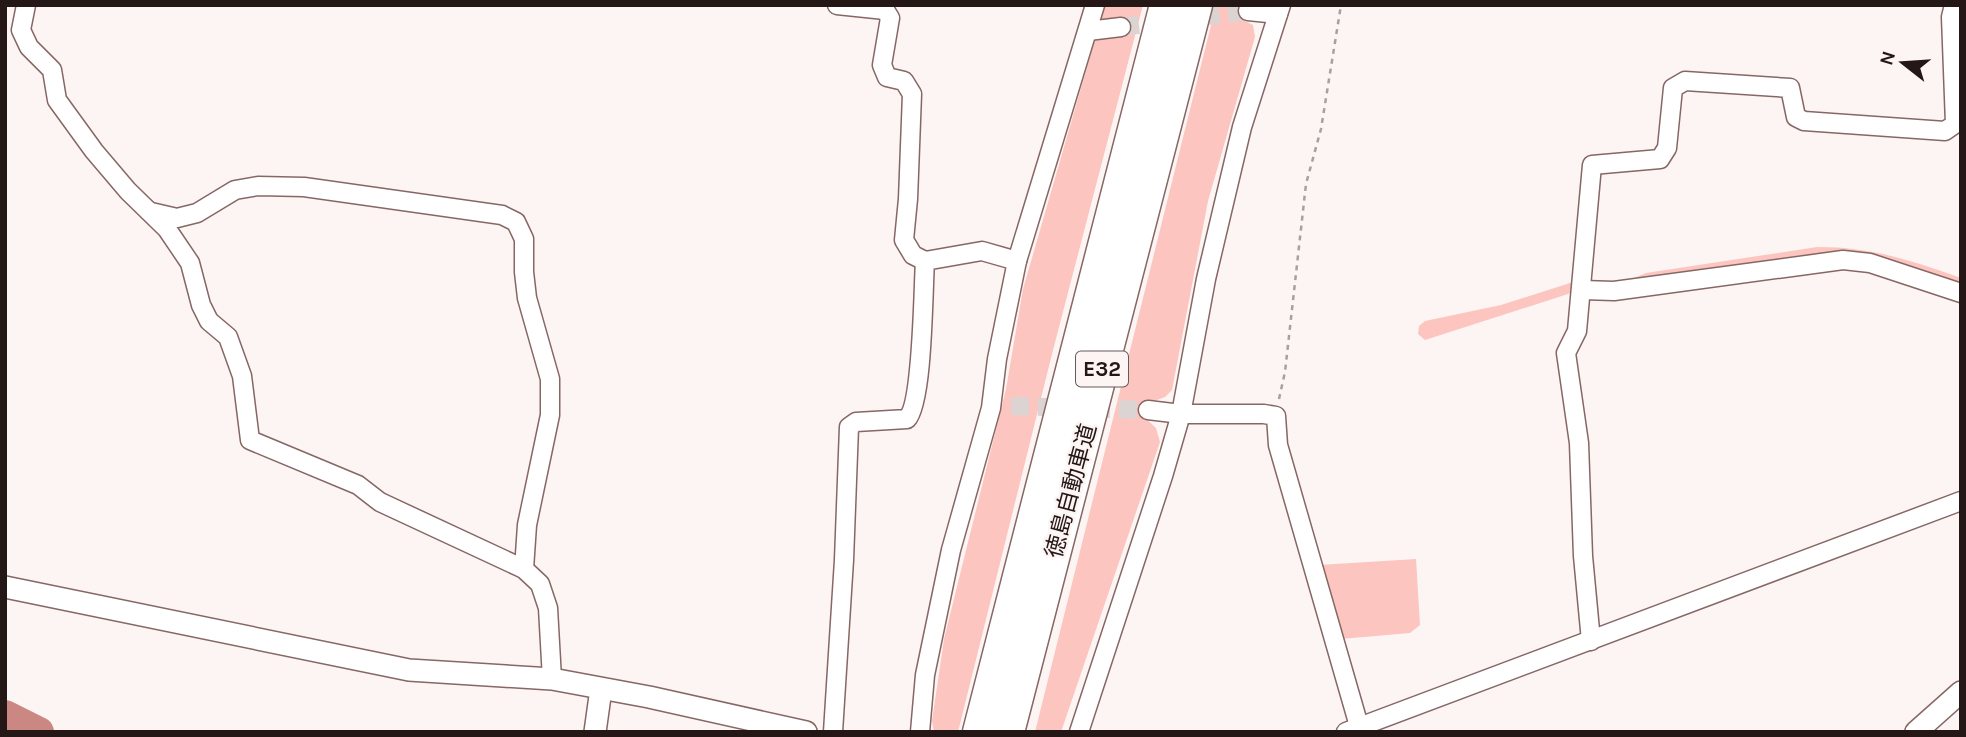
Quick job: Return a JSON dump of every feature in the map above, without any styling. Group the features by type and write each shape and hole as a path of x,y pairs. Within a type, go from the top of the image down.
{"highway":[{"name":"徳島自動車道","path":"979,732 1166,5"},
{"name":"徳島自動車道","path":"1008,732 1196,5"}],"street":[{"path":"26,5 21,30 29,47 52,70 57,100 94,151 128,191 167,229 190,263 208,321 228,337 242,376 250,440 358,485 380,502 524,569 540,584 548,608 552,679"},
{"path":"837,5 885,10 890,18 882,65 887,77 904,81 912,94 904,240 913,256 925,261 982,251 1017,261"},
{"path":"919,732 925,675 951,550 991,408 997,359 1017,261 1095,5"},
{"path":"1591,640 1583,556 1579,443 1566,353 1577,331 1592,164 1660,159 1667,148 1673,88 1685,81 1790,88 1796,117 1804,121 1945,131 1955,124 1951,18 1954,5"},
{"path":"1079,732 1181,414 1206,279 1242,127 1280,9 1248,11"},
{"path":"1088,31 1121,27"},
{"path":"150,212 177,218 197,213 235,190 258,186 304,187 502,215 516,222 524,239 527,298 550,379 551,394 550,415 527,525 524,569"},
{"path":"1582,290 1614,291 1843,260 1870,263 1961,293"},
{"path":"833,732 849,427 856,422 906,419 913,413 919,364 925,261"},
{"path":"991,408 1010,405"},
{"path":"1148,410 1181,414 1276,416 1278,444 1353,729 1961,500"},
{"path":"5,587 409,670 552,679 710,709 806,732"},
{"path":"596,725 601,689"},
{"path":"1916,732 1961,692"}],"path":[{"path":"1276,416 1285,372 1306,184 1321,129 1340,5"}],"shaded area":[{"path":"1105,5 1143,5 1052,354 958,732 934,732 932,721 944,639 1006,389 1023,289"},
{"path":"1216,5 1247,5 1243,20 1253,25 1255,37 1208,201 1172,390 1165,397 1146,404 1143,416 1156,428 1160,442 1061,732 1035,732"},
{"path":"1817,247 1856,249 1908,260 1961,278 1961,287 1879,258 1638,283 1634,278 1646,273"},
{"path":"1573,282 1571,293 1425,340 1418,334 1419,326 1425,321 1501,305"},
{"path":"1416,559 1420,625 1410,633 1341,639 1319,565"}],"waterway":[{"path":"5,715 39,732"}],"tunnel":[{"path":"1121,27 1248,11"},
{"path":"1011,406 1148,410"}]}
